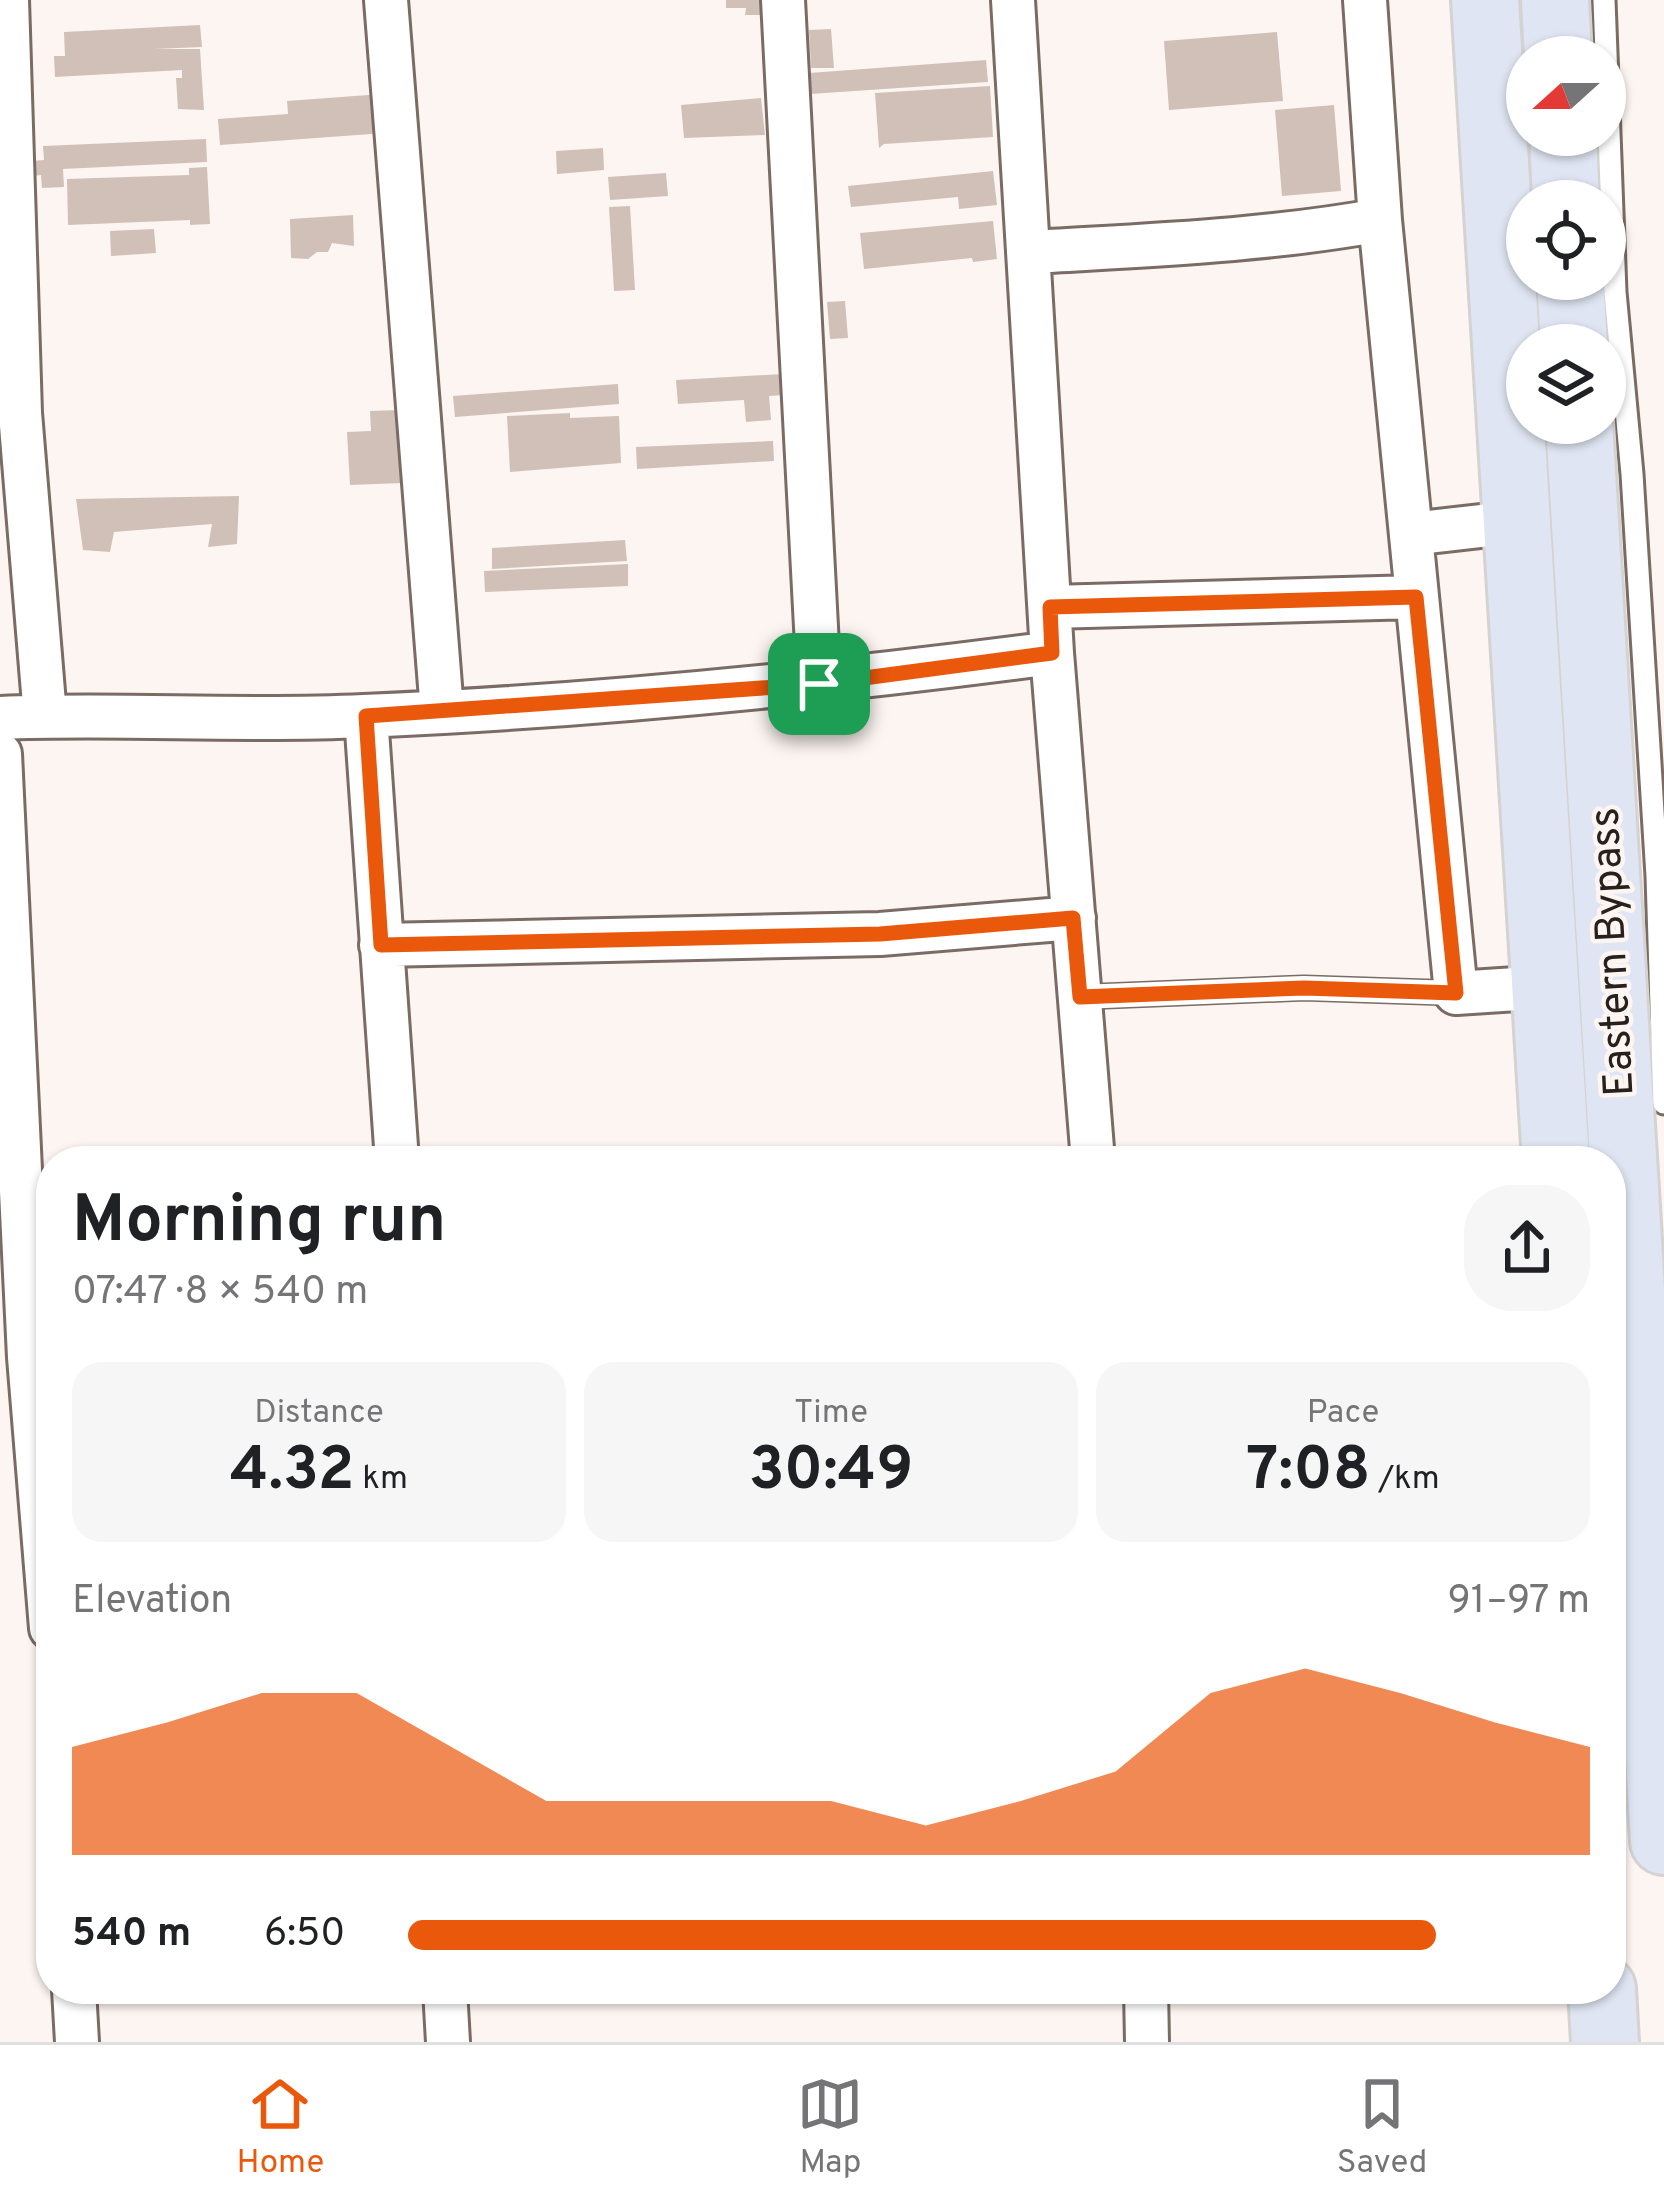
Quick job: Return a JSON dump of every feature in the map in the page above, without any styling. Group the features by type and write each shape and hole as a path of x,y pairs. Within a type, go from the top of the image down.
{"main road":[{"name":"Eastern Bypass","path":"1485,0 1555,1146"},
{"path":"1556,0 1557,36"},
{"name":"Eastern Bypass","path":"1580,444 1622,1146"},
{"name":"Eastern Bypass","path":"1626,1207 1664,1841"},
{"path":"1603,2004 1605,2042"}],"street":[{"path":"8,0 20,412 45,716"},
{"path":"386,0 442,710"},
{"path":"783,0 819,684"},
{"path":"1013,0 1052,653 1092,1146"},
{"path":"1365,0 1380,220 1456,993 1546,987"},
{"path":"1031,252 1175,243 1380,220"},
{"path":"1411,534 1516,522"},
{"path":"1050,607 1416,597"},
{"path":"0,718 201,721 366,716 819,684 1052,653"},
{"path":"366,716 396,1146"},
{"path":"0,754 36,1444"},
{"path":"381,945 880,934 1073,918"},
{"path":"75,2004 77,2042"},
{"path":"446,2004 448,2042"},
{"path":"1146,2004 1147,2042"}],"lane":[{"path":"1604,0 1615,292 1632,474 1657,876 1664,1103"},
{"path":"1080,997 1304,988 1456,993"}],"building":[{"path":"726,0 764,0 765,15 726,8"},
{"path":"200,25 202,47 154,49 200,49 204,110 178,109 176,78 182,78 182,70 55,77 54,56 65,56 64,32"},
{"path":"831,29 834,68 811,68 809,30"},
{"path":"1277,32 1283,101 1169,110 1164,41"},
{"path":"986,60 988,82 810,94 809,73"},
{"path":"990,86 993,137 879,148 875,93"},
{"path":"382,94 385,133 220,145 218,119 288,114 287,101"},
{"path":"761,98 765,135 684,138 681,105"},
{"path":"1334,105 1341,191 1282,196 1275,110"},
{"path":"206,139 207,162 63,169 64,187 42,188 41,175 33,176 32,161 44,160 43,146"},
{"path":"603,148 604,170 557,174 556,151"},
{"path":"207,167 210,224 190,225 190,220 68,225 67,179 189,175 189,168"},
{"path":"993,171 997,205 959,209 958,197 851,207 848,186"},
{"path":"666,173 668,196 610,200 608,177"},
{"path":"630,206 635,290 614,291 609,207"},
{"path":"353,215 354,246 332,243 328,252 317,252 308,259 291,258 290,219"},
{"path":"993,221 997,259 864,269 860,233"},
{"path":"154,229 156,253 111,256 110,231"},
{"path":"845,301 848,338 830,339 827,302"},
{"path":"782,374 783,395 769,396 771,420 746,422 744,400 678,404 676,380"},
{"path":"618,384 619,404 455,417 453,396"},
{"path":"400,410 403,483 350,485 347,432 371,431 370,411"},
{"path":"570,413 570,418 619,416 621,463 510,472 507,416"},
{"path":"773,441 774,461 637,469 636,447"},
{"path":"239,496 237,544 208,547 212,524 114,532 110,552 83,550 76,499"},
{"path":"625,540 627,561 492,569 492,548"},
{"path":"628,564 628,586 485,592 484,571"}],"route":[{"path":"1416,597 1456,993 1304,988 1080,997 1073,918 880,934 381,945 366,716 819,684 1052,653 1050,607 1416,597"}]}
